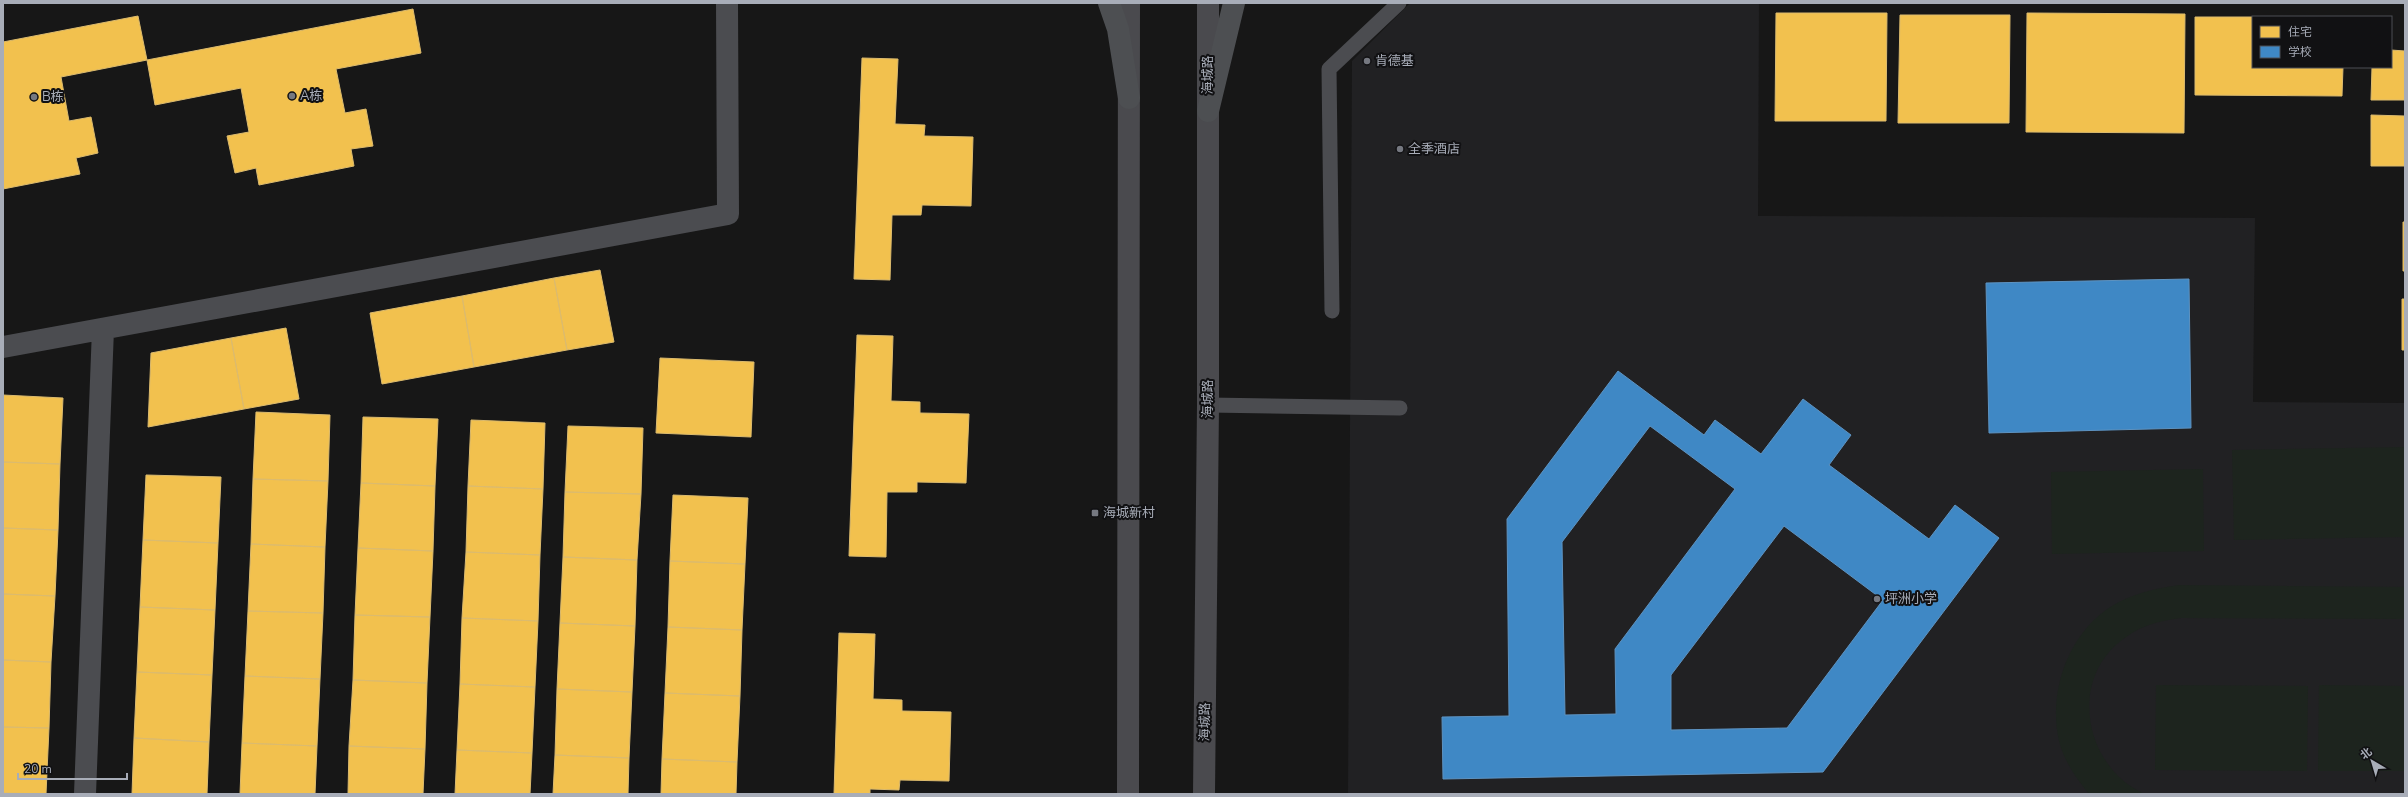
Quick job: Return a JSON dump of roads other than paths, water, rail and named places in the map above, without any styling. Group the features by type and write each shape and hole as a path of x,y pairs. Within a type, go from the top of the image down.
{"main road":[{"path":"1109,3 1118,29 1129,98"},
{"path":"1128,794 1129,3"},
{"name":"海城路","path":"1204,794 1208,405 1208,3"},
{"path":"1208,111 1234,3"}],"street":[{"path":"3,347 728,214 727,3"},
{"path":"85,794 103,328"}],"lane":[{"path":"1332,310 1329,70 1399,3"},
{"path":"1208,405 1400,408"}],"place":[{"name":"肯德基","path":"1367,61"},
{"name":"A栋","path":"292,96"},
{"name":"B栋","path":"34,97"},
{"name":"全季酒店","path":"1400,149"},
{"name":"海城新村","path":"1095,513"},
{"name":"坪洲小学","path":"1877,599"}]}
